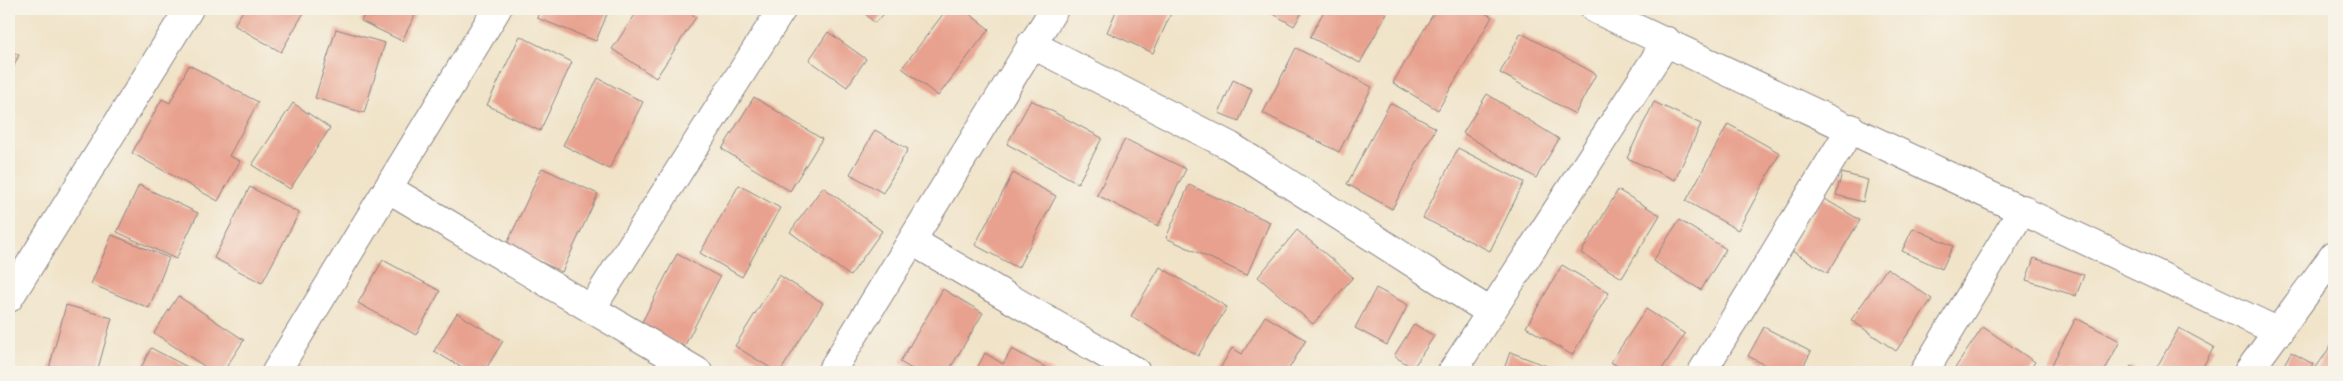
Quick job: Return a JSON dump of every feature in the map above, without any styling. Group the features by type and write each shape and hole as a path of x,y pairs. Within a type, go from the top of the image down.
{"street":[{"path":"9,298 189,9"},
{"path":"276,372 497,9"},
{"path":"591,309 782,9"},
{"path":"831,372 1054,9"},
{"path":"1595,9 1851,128 2278,332"},
{"path":"1452,372 1667,41"},
{"path":"1031,44 1230,146 1490,312"},
{"path":"1702,372 1851,128"},
{"path":"389,189 698,372"},
{"path":"1924,372 2023,210"},
{"path":"912,241 1136,372"},
{"path":"2248,372 2334,255"}],"building":[{"path":"244,9 306,9 281,52 234,25"},
{"path":"367,9 418,9 402,41 361,21"},
{"path":"540,9 609,9 596,41 537,18"},
{"path":"639,9 683,9 696,17 656,78 612,49"},
{"path":"860,9 889,9 875,23"},
{"path":"947,9 963,9 989,29 938,96 902,68"},
{"path":"1117,9 1173,9 1153,53 1107,32"},
{"path":"1265,9 1304,9 1294,26"},
{"path":"1325,9 1389,9 1360,63 1310,37"},
{"path":"1436,9 1478,9 1492,17 1438,110 1393,83"},
{"path":"336,29 385,43 364,113 315,98"},
{"path":"828,32 866,59 847,87 809,60"},
{"path":"1521,33 1596,74 1575,114 1500,73"},
{"path":"520,36 572,62 540,131 487,105"},
{"path":"1296,48 1372,87 1339,152 1263,113"},
{"path":"9,50 19,55 9,76"},
{"path":"189,65 258,102 229,156 240,161 218,201 132,153 162,99 170,103"},
{"path":"598,78 643,102 609,169 563,145"},
{"path":"1233,80 1252,89 1239,121 1219,113"},
{"path":"1487,94 1559,139 1536,178 1463,133"},
{"path":"754,97 822,139 790,191 722,149"},
{"path":"1031,100 1102,138 1078,183 1007,144"},
{"path":"1654,102 1701,124 1675,180 1627,158"},
{"path":"293,103 330,128 290,189 252,165"},
{"path":"1390,103 1436,128 1392,209 1347,184"},
{"path":"1728,124 1780,153 1738,230 1686,201"},
{"path":"875,130 908,149 883,193 850,174"},
{"path":"1125,139 1186,169 1158,226 1097,195"},
{"path":"1458,148 1524,182 1490,251 1423,218"},
{"path":"542,168 598,194 562,272 506,246"},
{"path":"1013,173 1056,196 1018,268 975,245"},
{"path":"1842,173 1868,180 1863,202 1836,195"},
{"path":"139,185 198,213 176,259 117,232"},
{"path":"739,185 780,208 742,277 700,253"},
{"path":"1189,185 1270,222 1247,275 1166,238"},
{"path":"250,187 299,213 262,283 214,258"},
{"path":"823,187 882,231 850,276 790,232"},
{"path":"1618,190 1660,215 1622,278 1581,253"},
{"path":"1823,198 1860,220 1828,273 1792,251"},
{"path":"1679,220 1726,249 1701,290 1653,261"},
{"path":"1913,228 1953,246 1942,269 1902,251"},
{"path":"1297,230 1353,277 1313,324 1258,277"},
{"path":"112,235 169,258 149,308 91,284"},
{"path":"677,254 720,277 684,347 641,324"},
{"path":"2034,258 2084,275 2076,296 2026,280"},
{"path":"383,260 440,291 416,335 358,303"},
{"path":"1562,265 1609,293 1572,355 1526,327"},
{"path":"1160,267 1227,307 1198,356 1131,316"},
{"path":"1887,268 1932,299 1896,351 1851,320"},
{"path":"779,275 823,303 780,372 777,372 735,346"},
{"path":"1376,288 1408,305 1387,345 1355,328"},
{"path":"943,289 983,313 948,372 917,372 900,362"},
{"path":"178,296 244,340 223,372 213,372 154,333"},
{"path":"66,305 112,318 97,372 48,372"},
{"path":"1646,309 1685,334 1660,372 1627,372 1611,362"},
{"path":"457,313 503,341 484,372 469,372 434,351"},
{"path":"1265,316 1306,340 1287,372 1218,372 1232,348 1242,354"},
{"path":"2076,318 2120,341 2104,372 2048,372"},
{"path":"1414,324 1434,336 1413,368 1394,356"},
{"path":"1764,327 1811,352 1800,372 1778,372 1748,356"},
{"path":"1983,327 2035,362 2028,372 1962,372 1955,368"},
{"path":"2179,328 2214,347 2200,372 2154,372"},
{"path":"2334,341 2334,372 2313,372"},
{"path":"151,348 197,372 139,372"},
{"path":"1012,349 1054,372 975,372 985,353 1003,364"},
{"path":"1510,352 1557,370 1556,372 1503,372"},
{"path":"2291,352 2313,364 2308,372 2280,372"},
{"path":"2131,366 2141,372 2127,372"},
{"path":"298,367 309,372 296,372"}]}
